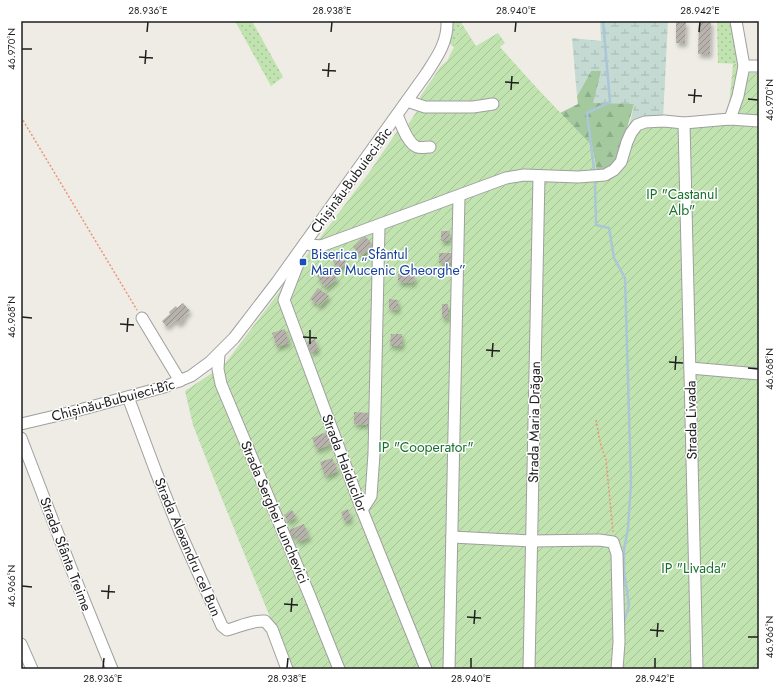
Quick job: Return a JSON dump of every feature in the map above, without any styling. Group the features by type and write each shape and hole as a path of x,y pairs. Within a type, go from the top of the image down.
{"street":[{"name":"Chișinău-Bubuieci-Bîc","path":"21,424 128,397 180,381 200,370 219,354 248,320 296,256 426,74 440,52 444,42 447,21"},
{"path":"730,119 738,96 744,66 736,21"},
{"path":"744,66 759,66"},
{"path":"407,101 425,108 473,107 493,104"},
{"path":"397,115 412,144 417,147 430,147"},
{"path":"305,243 311,246 321,246 379,226 506,178 524,175 605,175 614,170 621,162 627,142 637,125 645,122 658,121 684,123 730,119 759,121"},
{"name":"Strada Livada","path":"684,123 697,669"},
{"name":"Strada Maria Drăgan","path":"529,669 539,176"},
{"path":"449,669 459,196"},
{"path":"362,510 371,496 374,454 379,226"},
{"name":"Strada Haiducilor","path":"296,256 298,264 284,300 362,510 426,669"},
{"path":"142,318 180,381"},
{"name":"Strada Serghei Lunchevici","path":"219,354 218,369 221,384 339,669"},
{"path":"690,368 759,374"},
{"name":"Strada Alexandru cel Bun","path":"128,397 172,512 222,626 227,630 238,628 255,621 265,621 272,629 287,669"},
{"name":"Strada Sfânta Treime","path":"21,438 112,669"},
{"path":"452,537 531,541 598,540 613,542 617,554 619,642 616,669"},
{"path":"21,644 32,669"}],"path":[{"path":"21,117 142,318"},
{"path":"596,420 600,442 606,460 613,542"}],"green space":[{"path":"235,21 252,21 283,77 271,86"},
{"path":"452,21 461,21 462,24 454,47 450,44 453,26"},
{"path":"600,21 668,21 663,118 631,119 634,104 593,103 601,71 591,71 577,96 572,38 601,41"},
{"path":"717,21 733,21 740,64 718,63"},
{"name":"IP \"Cooperator\"","path":"462,24 476,46 498,33 505,43 500,47 592,146 597,172 617,163 631,119 728,116 733,64 740,64 742,73 759,73 759,669 291,669 193,425 185,391 224,365 368,174 398,130 407,126 423,102 420,97 441,66 447,61 454,47"},
{"path":"591,71 601,71 634,104 617,163 597,172 592,146 560,113 578,104 577,96"}],"building":[{"path":"676,21 686,21 685,43 676,43"},
{"path":"699,21 711,21 710,54 698,54"},
{"path":"441,231 450,231 449,241 441,241"},
{"path":"365,236 373,245 361,256 353,247"},
{"path":"439,253 453,253 453,263 439,263"},
{"path":"340,254 347,264 338,270 332,259"},
{"path":"329,268 337,279 325,288 317,276"},
{"path":"398,274 415,275 414,283 398,282"},
{"path":"318,288 329,296 320,306 310,299"},
{"path":"389,299 398,300 398,310 389,309"},
{"path":"183,303 190,311 184,316 185,318 179,324 175,320 167,327 162,321 176,306 177,308"},
{"path":"442,304 448,304 448,318 442,318"},
{"path":"285,329 289,343 277,347 272,333"},
{"path":"391,334 402,334 402,346 390,346"},
{"path":"315,339 318,350 310,352 307,342"},
{"path":"354,412 369,413 368,425 354,424"},
{"path":"326,432 331,444 317,450 312,438"},
{"path":"332,458 338,471 325,476 320,462"},
{"path":"348,509 351,519 345,522 341,512"},
{"path":"292,510 296,517 288,522 284,515"},
{"path":"304,524 309,537 298,542 295,535 292,537 289,530"}],"waterway":[{"path":"594,169 587,113 610,102 603,21"},
{"path":"595,183 596,225 609,228 614,258 625,278 631,483 628,528 624,550 624,571 629,605 623,625"}],"place":[{"name":"Biserica „Sfântul Mare Mucenic Gheorghe”","path":"303,262"}],"park label":[{"name":"IP \"Castanul Alb\"","path":"682,202"},
{"name":"IP \"Livada\"","path":"694,568"}]}
